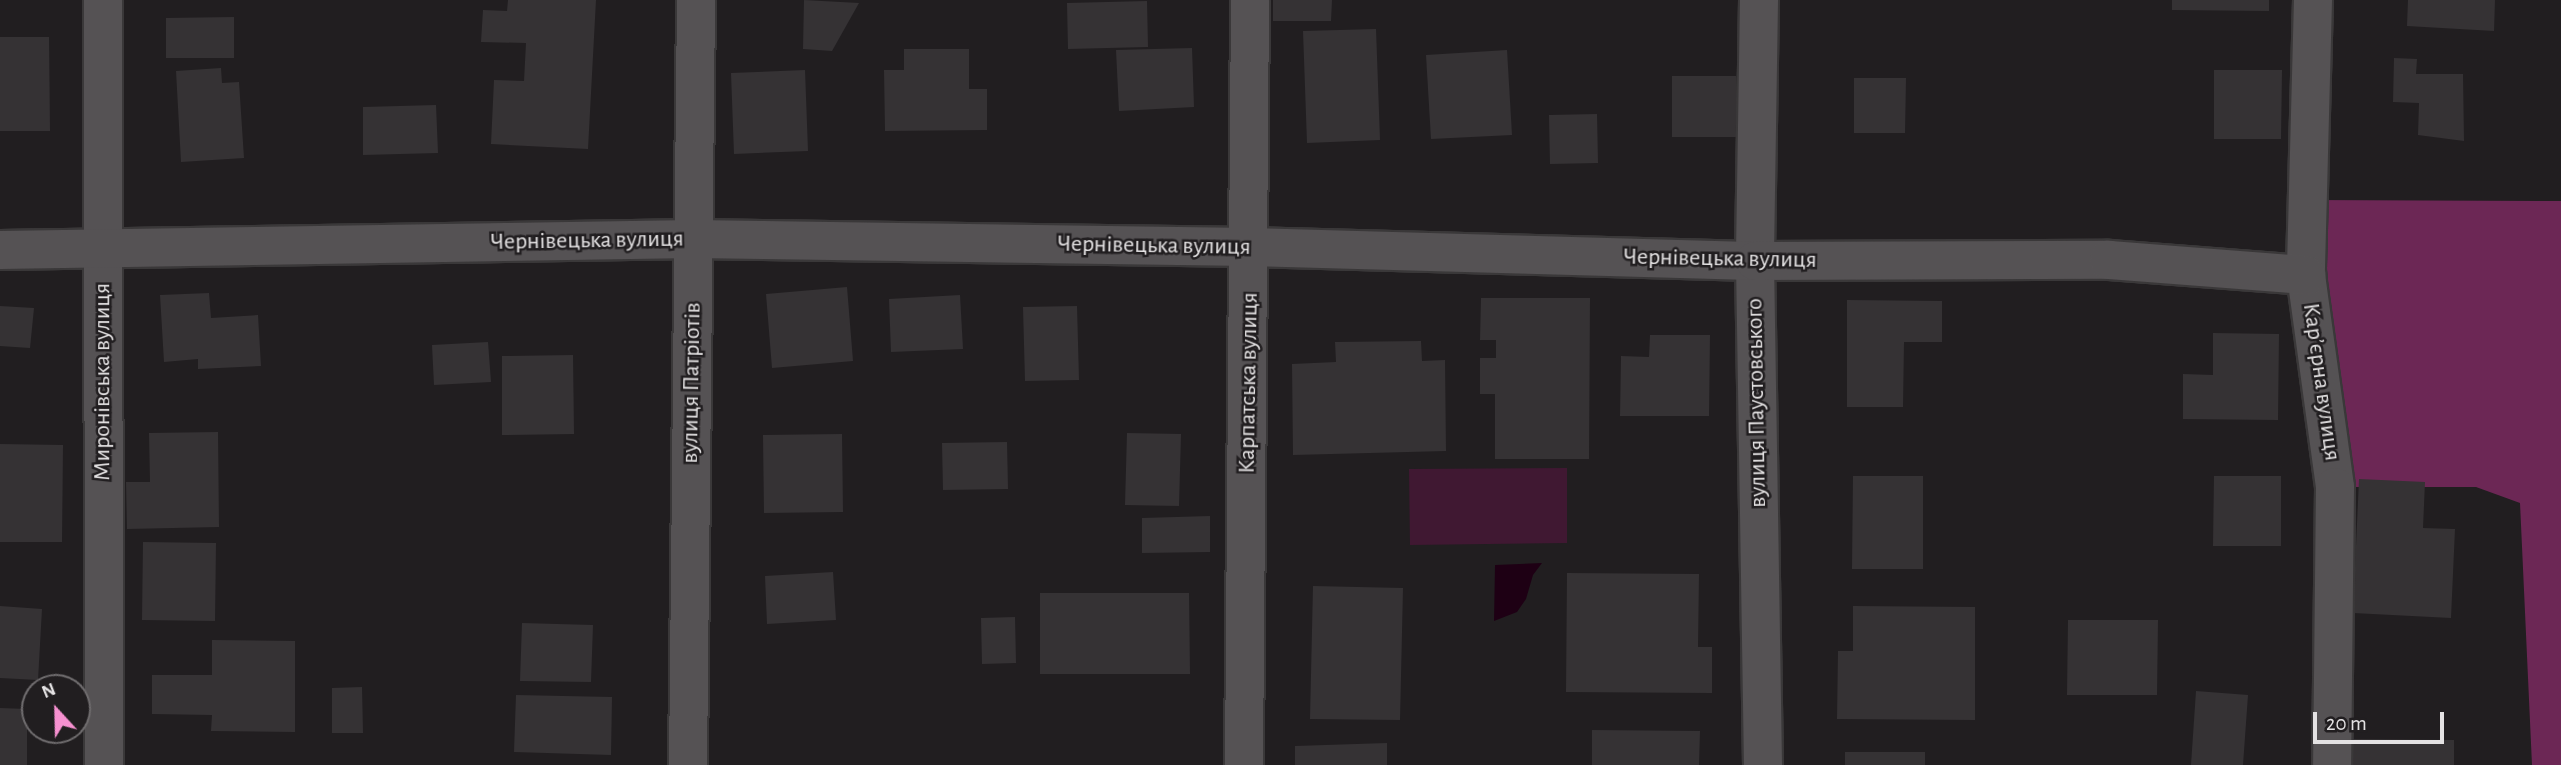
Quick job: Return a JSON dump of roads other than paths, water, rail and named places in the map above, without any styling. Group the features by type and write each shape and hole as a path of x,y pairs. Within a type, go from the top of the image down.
{"street":[{"name":"Миронівська вулиця","path":"103,0 104,765"},
{"name":"вулиця Патріотів","path":"688,765 696,0"},
{"name":"Карпатська вулиця","path":"1244,765 1250,0"},
{"name":"вулиця Паустовського","path":"1759,0 1755,261 1763,765"},
{"name":"Карʼєрна вулиця","path":"2313,0 2306,275 2335,488 2332,765"},
{"name":"Чернівецька вулиця","path":"0,250 694,239 1250,247 1755,261 2109,260 2306,275"}]}
